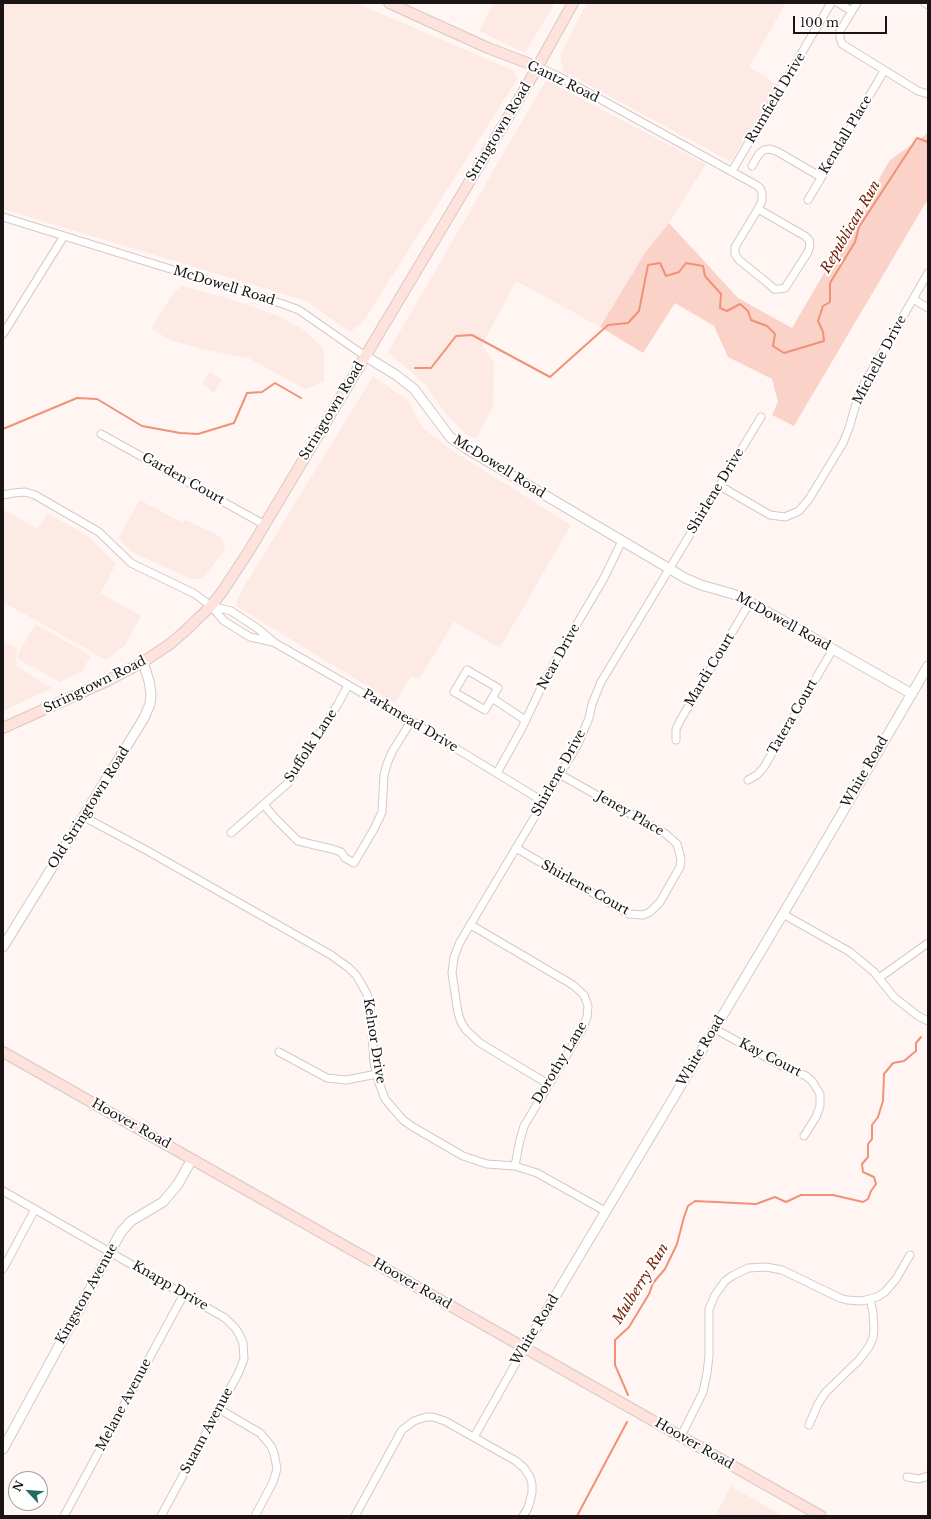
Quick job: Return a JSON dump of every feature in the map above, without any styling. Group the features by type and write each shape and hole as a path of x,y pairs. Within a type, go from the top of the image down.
{"main road":[{"name":"Gantz Road","path":"389,3 486,47 538,67"},
{"name":"Stringtown Road","path":"3,728 107,681 143,662 170,644 211,606 235,574 538,67 573,3"},
{"name":"Hoover Road","path":"3,1052 821,1516"}],"street":[{"name":"Rumfield Drive","path":"732,171 831,3"},
{"path":"838,3 852,11"},
{"path":"857,3 840,31 842,44 918,91 928,94"},
{"name":"Gantz Road","path":"538,67 732,171 760,188 762,193 762,201 758,209"},
{"name":"Kendall Place","path":"808,200 884,71"},
{"path":"752,166 759,154 764,150 770,149 821,178"},
{"path":"758,209 805,236 809,240 810,246 808,252 785,288 774,289 739,260 735,254 735,248 758,209"},
{"name":"McDowell Road","path":"3,217 299,310 365,356 396,375 414,389 443,429 457,442 693,582 733,594 750,602 912,694"},
{"path":"3,334 64,236"},
{"name":"Michelle Drive","path":"720,486 770,515 785,517 799,511 809,499 843,443 858,397 928,273"},
{"path":"913,299 928,308"},
{"name":"Shirlene Drive","path":"548,1084 480,1043 472,1037 461,1022 458,1013 452,965 456,950 578,744 589,718 592,704 601,682 761,417"},
{"name":"Garden Court","path":"101,434 264,525"},
{"name":"Parkmead Drive","path":"3,495 13,492 25,492 35,495 99,532 131,563 195,594 211,606 224,621 250,637 275,643"},
{"name":"Near Drive","path":"497,773 557,658 604,578 622,541"},
{"name":"Mardi Court","path":"676,740 676,729 681,719 750,602"},
{"name":"Parkmead Drive","path":"211,606 231,611 257,628 275,643 412,721 544,802"},
{"name":"Tatera Court","path":"748,780 757,775 764,767 833,649"},
{"name":"Old Stringtown Road","path":"3,947 135,733 148,708 150,688 143,662"},
{"name":"White Road","path":"474,1437 605,1211 715,1029 928,666"},
{"path":"467,670 498,688 492,698 485,710 454,692 467,670"},
{"name":"Suffolk Lane","path":"231,834 294,776 348,685"},
{"path":"492,698 525,720"},
{"path":"264,804 276,820 298,841 340,852 345,858 354,863 382,812 384,775 387,764 392,752 412,721"},
{"name":"Jeney Place","path":"561,775 666,834 677,844 681,859 677,873 669,888"},
{"name":"Kelnor Drive","path":"84,817 146,850 317,947 349,968 356,975 368,999 372,1022 374,1063 385,1099 396,1114 413,1127 462,1156 487,1164 515,1166 537,1172 605,1211"},
{"name":"Shirlene Court","path":"516,848 629,914 636,915 650,912 660,902 669,888"},
{"path":"783,914 863,961 894,997 918,1016 928,1021"},
{"name":"Dorothy Lane","path":"471,925 573,985 587,1000 587,1017 524,1126 515,1166"},
{"path":"879,978 928,943"},
{"name":"Kay Court","path":"715,1029 782,1066 812,1080 820,1094 820,1106 816,1117 804,1136"},
{"path":"279,1052 327,1078 346,1080 377,1074"},
{"name":"Kingston Avenue","path":"3,1449 109,1252 125,1226 156,1207 169,1195 178,1184 192,1159"},
{"name":"Knapp Drive","path":"3,1191 231,1322 243,1343"},
{"path":"3,1269 35,1209"},
{"path":"681,1436 703,1392 709,1356 708,1320 711,1302 720,1287 732,1276 748,1268 766,1266 774,1268 847,1300 862,1301 870,1300 885,1292 890,1287 910,1255"},
{"name":"Melane Avenue","path":"64,1516 184,1294"},
{"path":"809,1425 818,1404 825,1393 859,1360 869,1347 873,1338 874,1329 873,1312 870,1300"},
{"name":"Suann Avenue","path":"161,1516 241,1367 244,1359 243,1343"},
{"path":"219,1409 260,1433 271,1446 274,1453 277,1469 269,1491 255,1516"},
{"path":"355,1516 398,1436 408,1424 421,1418 433,1417 445,1421 516,1461 527,1472 532,1484 532,1493 528,1508 523,1516"},
{"path":"907,1477 918,1479 928,1476"}],"shaded area":[{"path":"3,3 356,3 513,70 518,78 363,322 350,332 306,301 3,209"},
{"path":"494,3 555,3 525,53 479,31"},
{"path":"587,3 786,3 749,67 778,85 731,162 563,71 560,55"},
{"path":"546,80 706,164 669,223 645,253 600,327 516,281 482,345 494,362 493,407 476,439 465,434 443,410 424,383 388,352"},
{"path":"928,133 928,202 925,204 794,426 772,415 778,402 772,379 728,357 714,326 675,303 643,353 600,327 645,253 669,223 738,298 792,328 890,160"},
{"path":"182,286 227,298 279,316 304,330 324,349 324,382 305,389 248,358 202,349 169,340 151,328 174,292"},
{"path":"210,372 222,380 214,393 202,384"},
{"path":"373,376 408,400 423,428 453,451 571,525 500,648 454,622 419,679 411,676 395,703 236,606 240,593"},
{"path":"140,500 183,523 186,520 217,535 223,540 225,550 205,575 200,579 191,579 132,552 118,538"},
{"path":"3,509 38,529 48,513 89,537 116,564 101,593 141,616 125,645 106,660 3,602"},
{"path":"36,624 91,656 81,672 60,682 18,659 18,653"},
{"path":"3,641 17,649 16,666 52,688 3,711"},
{"path":"731,1486 748,1496 783,1516 715,1516"}],"waterway":[{"name":"Republican Run","path":"415,368 431,368 456,336 472,335 550,377 608,325 628,323 639,311 648,265 660,263 666,276 679,272 686,263 703,266 705,276 721,294 720,308 727,311 740,304 748,311 751,320 767,326 775,334 773,346 784,353 824,341 823,332 818,321 823,306 830,302 830,283 855,242 859,227 917,138 928,142"},
{"name":"Republican Run","path":"3,429 77,398 97,399 142,426 180,433 198,434 234,423 247,393 262,392 275,383 301,398"},
{"name":"Mulberry Run","path":"628,1395 615,1365 615,1340 629,1327 649,1294 653,1283 665,1269 677,1244 688,1206 695,1201 756,1204 775,1197 786,1202 801,1195 833,1195 863,1202 868,1199 876,1184 874,1177 863,1172 862,1164 868,1157 868,1144 872,1139 872,1125 878,1117 883,1101 884,1074 893,1063 904,1061 916,1051 916,1043 921,1037"},
{"name":"Mulberry Run","path":"577,1516 627,1422"}]}
